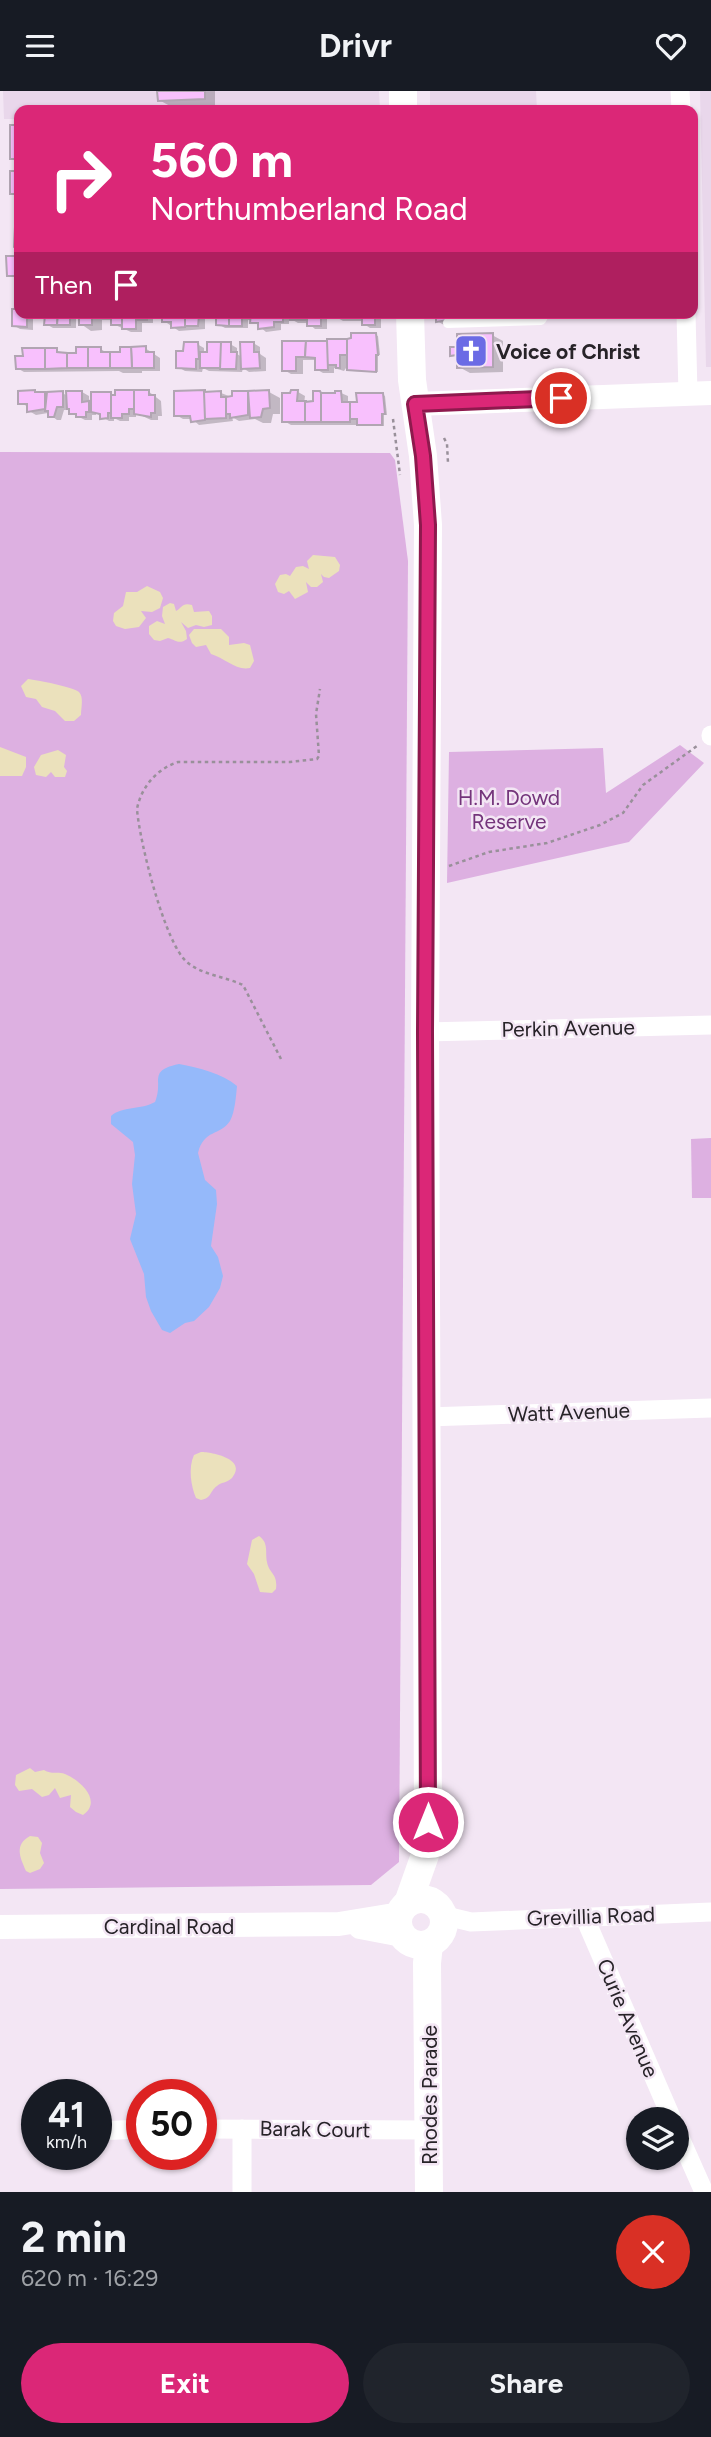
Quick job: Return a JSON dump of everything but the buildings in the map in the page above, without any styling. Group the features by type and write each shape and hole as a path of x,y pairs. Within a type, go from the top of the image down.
{"main road":[{"name":"Rhodes Parade","path":"410,319 415,404 423,456 428,525 425,1032 428,1822 421,1923 427,1998 429,2192"}],"street":[{"path":"415,404 699,393 687,319"},
{"name":"Perkin Avenue","path":"425,1032 711,1025"},
{"name":"Watt Avenue","path":"426,1417 711,1408"},
{"name":"Grevillia Road","path":"421,1923 711,1912"},
{"name":"Curie Avenue","path":"584,1916 667,2107"},
{"name":"Cardinal Road","path":"0,1927 421,1923"},
{"name":"Barak Court","path":"217,2129 429,2130"},
{"path":"242,2129 242,2192"},
{"path":"689,2158 704,2192"}],"lane":[{"path":"448,323 542,319"}],"path":[{"path":"281,1059 243,985 188,964 176,950 152,880 137,809 147,785 167,765 178,762 290,762 317,759 316,714 320,689"},
{"path":"446,867 489,852 547,843 600,825 622,813 643,785 711,735"}],"shaded area":[{"path":"3,91 379,91 380,105 14,105 14,119 4,119"},
{"path":"430,91 536,91 537,105 430,105"},
{"path":"700,91 711,91 711,367 706,367"}],"green space":[{"path":"0,452 390,453 395,460 408,561 399,1862 371,1885 0,1889"},
{"name":"H.M. Dowd Reserve","path":"680,745 704,763 629,842 447,883 449,752 603,748 606,793"},
{"path":"711,1138 711,1198 692,1198 691,1139"}],"sand":[{"path":"313,555 335,557 340,565 339,571 329,578 321,574 323,582 317,587 311,587 306,582 308,592 295,599 289,591 284,594 278,592 275,584 280,575 290,576 296,567 309,569 307,561"},
{"path":"147,586 160,592 163,598 160,608 152,612 141,611 146,618 139,627 125,629 116,626 113,621 114,613 123,606 126,592 137,592"},
{"path":"174,604 176,611 186,604 192,605 194,612 209,611 212,625 188,628 181,622 186,631 187,639 184,641 168,638 154,640 149,634 149,626 157,621 165,624 163,607"},
{"path":"194,629 221,629 229,637 229,645 250,645 254,661 250,668 235,666 211,654 206,645 196,647 189,635"},
{"path":"28,679 79,692 82,700 81,715 74,721 65,721 55,711 42,707 36,699 26,697 21,686"},
{"path":"0,747 26,757 22,776 0,776"},
{"path":"58,750 66,755 65,777 55,777 51,772 46,777 36,775 34,767 41,755"},
{"path":"201,1452 227,1458 232,1461 236,1471 230,1480 214,1488 209,1496 201,1500 196,1498 194,1493 191,1471 194,1455"},
{"path":"259,1536 265,1545 268,1566 276,1580 276,1589 272,1593 260,1592 254,1574 247,1564 252,1540"},
{"path":"30,1768 35,1772 44,1770 62,1773 77,1781 90,1797 89,1809 83,1815 76,1812 70,1807 71,1795 60,1798 55,1788 49,1795 42,1797 32,1789 19,1791 15,1785 16,1775"},
{"path":"30,1836 38,1837 42,1843 40,1853 44,1863 40,1869 30,1873 26,1871 22,1861 20,1847"}],"water":[{"path":"179,1064 217,1074 237,1086 230,1121 204,1140 198,1153 205,1180 216,1190 217,1204 211,1246 218,1257 223,1276 220,1288 209,1307 194,1321 185,1323 170,1333 162,1330 151,1311 146,1297 144,1274 130,1239 136,1214 132,1184 135,1155 133,1142 111,1124 111,1116 155,1102 160,1073"}],"place":[{"name":"Voice of Christ","path":"471,351"}],"route":[{"path":"428,1822 425,1032 428,525 423,456 415,404 561,398"}]}
